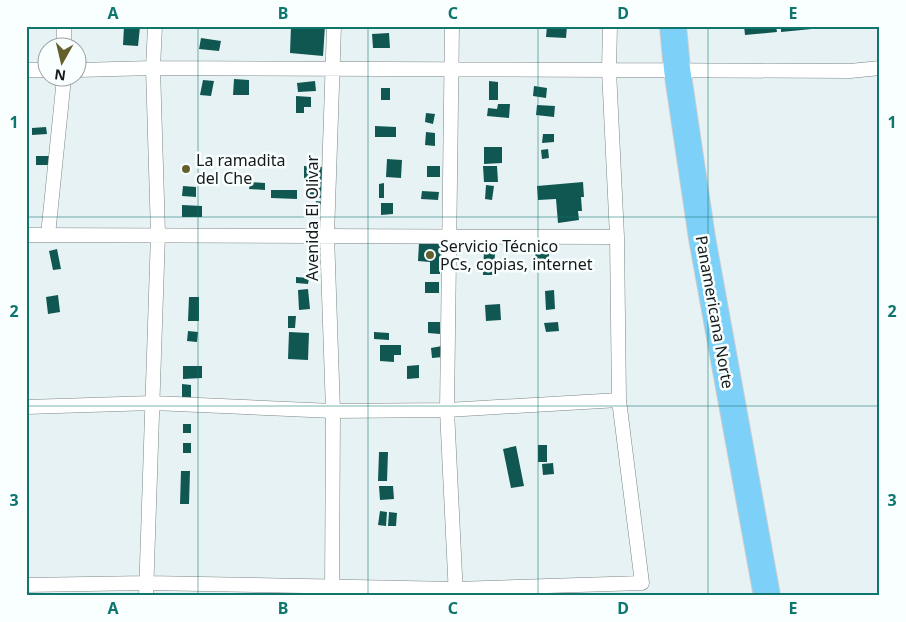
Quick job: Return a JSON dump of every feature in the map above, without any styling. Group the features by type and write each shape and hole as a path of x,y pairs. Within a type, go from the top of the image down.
{"highway":[{"name":"Panamericana Norte","path":"673,26 676,69 702,238 767,596"}],"street":[{"path":"146,590 158,234 153,68 155,26"},
{"name":"Avenida El Olivar","path":"332,592 332,411 327,235 334,26"},
{"path":"452,26 447,410 456,593"},
{"path":"26,585 146,590 456,593 576,590 642,583 619,400 617,237 609,70 610,26"},
{"path":"88,70 332,68 850,71 880,68"},
{"path":"48,235 63,88"},
{"path":"26,235 617,237"},
{"path":"26,407 153,403 332,411 447,410 619,400"}],"building":[{"path":"124,26 140,27 138,46 123,45"},
{"path":"291,26 325,26 323,56 290,53"},
{"path":"547,26 567,26 566,38 546,37"},
{"path":"744,26 776,26 777,32 745,35"},
{"path":"781,26 821,26 822,28 781,32"},
{"path":"389,33 390,48 373,48 372,34"},
{"path":"201,38 221,41 219,51 199,49"},
{"path":"234,79 249,80 249,95 233,95"},
{"path":"203,80 214,81 211,96 200,95"},
{"path":"315,81 316,91 298,92 297,83"},
{"path":"489,81 498,82 498,100 489,100"},
{"path":"534,86 547,88 546,98 533,96"},
{"path":"381,88 390,88 390,100 381,100"},
{"path":"296,96 311,97 311,107 304,107 304,113 296,113"},
{"path":"498,104 510,104 509,118 487,116 488,108 497,109"},
{"path":"537,105 555,106 554,117 536,115"},
{"path":"426,113 435,114 433,124 425,122"},
{"path":"375,126 396,127 396,137 375,137"},
{"path":"46,127 47,134 32,135 32,128"},
{"path":"426,132 435,133 435,146 425,145"},
{"path":"543,134 554,134 554,142 542,143"},
{"path":"484,147 502,147 502,163 484,164"},
{"path":"548,149 549,158 542,159 541,150"},
{"path":"36,156 49,156 50,165 36,165"},
{"path":"387,159 402,160 401,178 386,177"},
{"path":"304,166 323,167 323,180 304,180"},
{"path":"427,166 440,166 440,177 427,177"},
{"path":"483,166 497,166 498,182 484,182"},
{"path":"250,182 265,183 265,190 249,189"},
{"path":"313,182 324,182 323,198 308,198 308,190 313,190"},
{"path":"583,182 584,197 581,197 582,211 578,211 579,220 558,223 556,199 538,200 537,186"},
{"path":"384,183 384,198 379,198 379,184"},
{"path":"486,185 494,186 492,200 485,199"},
{"path":"183,186 196,187 196,197 182,196"},
{"path":"271,190 297,190 297,199 271,198"},
{"path":"422,191 439,192 438,200 421,199"},
{"path":"316,201 324,202 323,216 315,215"},
{"path":"381,203 393,203 393,214 381,215"},
{"path":"182,205 202,206 202,217 182,217"},
{"path":"419,243 441,244 440,274 430,274 430,262 418,261"},
{"path":"541,246 541,252 549,252 549,259 536,260 534,247"},
{"path":"57,249 61,269 53,270 49,251"},
{"path":"484,251 495,252 494,275 483,275"},
{"path":"296,277 309,278 308,284 296,283"},
{"path":"425,282 439,282 439,293 425,293"},
{"path":"308,289 310,309 299,310 298,290"},
{"path":"554,290 555,309 546,310 545,291"},
{"path":"58,295 60,312 48,314 46,297"},
{"path":"189,297 199,297 199,321 188,321"},
{"path":"500,304 501,320 486,321 485,305"},
{"path":"288,316 296,316 295,328 288,328"},
{"path":"428,322 440,322 440,334 428,333"},
{"path":"558,322 559,331 546,332 544,323"},
{"path":"188,331 198,332 197,342 187,341"},
{"path":"289,332 309,333 308,360 288,359"},
{"path":"374,332 389,333 389,340 374,339"},
{"path":"380,345 401,345 401,355 394,355 394,362 380,361"},
{"path":"442,346 443,357 432,358 431,348"},
{"path":"419,365 419,378 407,379 407,366"},
{"path":"183,366 202,366 202,378 183,379"},
{"path":"182,384 191,385 191,399 182,399"},
{"path":"183,424 191,424 191,433 183,433"},
{"path":"183,443 191,443 191,453 183,453"},
{"path":"538,445 547,445 547,462 538,462"},
{"path":"516,446 524,486 511,488 503,449"},
{"path":"379,452 388,452 387,481 378,481"},
{"path":"553,463 554,474 543,475 542,464"},
{"path":"181,471 190,471 189,504 180,504"},
{"path":"379,486 393,486 394,499 380,500"},
{"path":"380,511 387,512 386,526 378,525"},
{"path":"389,512 397,513 396,526 388,526"}],"place":[{"name":"La ramadita del Che","path":"186,169"},
{"name":"Servicio Técnico PCs, copias, internet","path":"430,255"}]}
